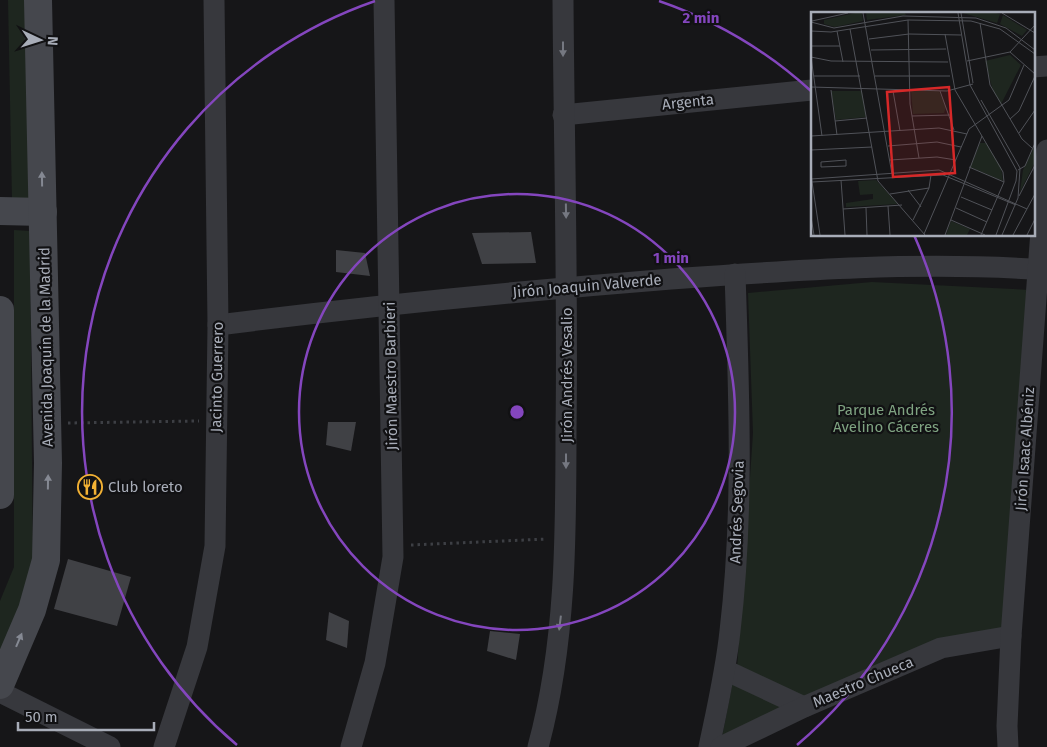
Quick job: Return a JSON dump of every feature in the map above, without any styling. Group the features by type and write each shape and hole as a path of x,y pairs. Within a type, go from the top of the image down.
{"street":[{"name":"Avenida Joaquín de la Madrid","path":"0,685 32,610 46,560 47,423 38,0"},
{"name":"Jacinto Guerrero","path":"164,747 197,647 215,546 218,324 214,0"},
{"name":"Jirón Maestro Barbieri","path":"351,747 374,663 393,557 391,303 384,0"},
{"name":"Jirón Andrés Vesalio","path":"538,747 549,707 563,600 566,538 568,287 563,115 563,0"},
{"path":"1034,68 1047,66"},
{"name":"Argenta","path":"563,115 811,90"},
{"name":"Jirón Isaac Albéniz","path":"1008,747 1007,726 1012,636 1042,269 1047,150"},
{"path":"0,211 43,212"},
{"name":"Jirón Joaquin Valverde","path":"218,324 391,303 735,274 878,266 1042,269"},
{"name":"Andrés Segovia","path":"709,747 725,670 738,538 740,422 735,274"},
{"path":"0,310 0,495"},
{"name":"Maestro Chueca","path":"721,747 804,707 941,648 1012,636"},
{"path":"725,670 804,707"},
{"path":"0,692 110,747"}],"path":[{"path":"47,423 217,421"},
{"path":"393,546 566,538"}],"green space":[{"path":"8,0 29,0 29,201 12,200"},
{"path":"14,230 30,231 33,575 0,655 0,601 14,567"},
{"name":"Parque Andrés Avelino Cáceres","path":"872,282 1031,290 1006,630 804,700 737,669 753,433 748,293"},
{"path":"733,681 793,707 720,747"}],"building":[{"path":"531,232 536,263 482,264 472,233"},
{"path":"336,250 365,253 370,276 336,272"},
{"path":"328,422 356,422 351,451 326,445"},
{"path":"68,559 131,577 117,626 54,609"},
{"path":"329,612 349,621 347,648 326,640"},
{"path":"490,631 520,634 516,660 487,651"}],"place":[{"name":"Club loreto","path":"90,487"}]}
